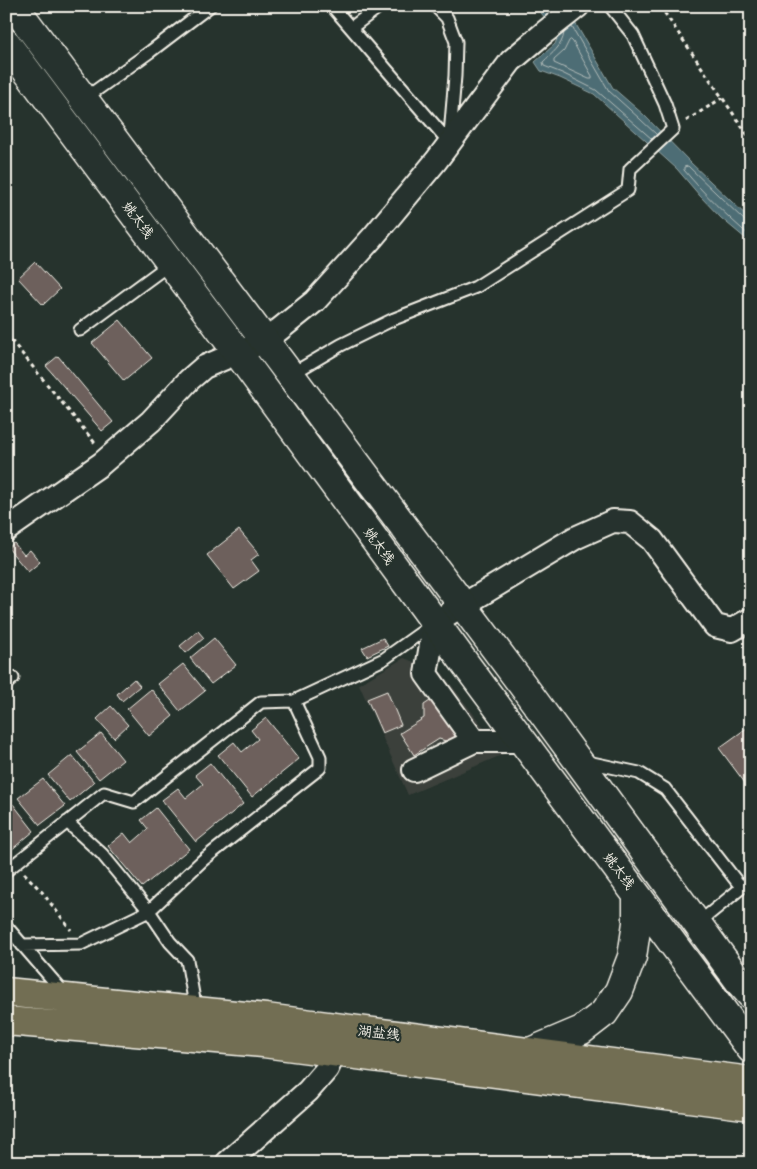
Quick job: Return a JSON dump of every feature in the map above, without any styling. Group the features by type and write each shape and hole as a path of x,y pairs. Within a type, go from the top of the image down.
{"main road":[{"name":"姚太线","path":"14,6 72,107 171,263 751,1049"},
{"name":"姚太线","path":"6,42 72,107 265,341 751,995"},
{"path":"530,1052 582,1030 604,1013 619,991 632,956 637,923 638,896"},
{"path":"719,954 751,974"},
{"name":"湖盐线","path":"6,992 266,1018 751,1081"},
{"name":"湖盐线","path":"6,1020 262,1043 751,1106"}],"street":[{"path":"6,530 108,459 151,421 189,380 204,368 265,341 316,301 373,237 436,161 511,61 576,8"},
{"path":"474,741 426,674 435,622 575,538 613,520 630,522 652,540 715,626 732,630 751,619"},
{"path":"414,770 474,741 522,741"},
{"path":"227,1163 308,1092 327,1069 335,1052"}],"lane":[{"path":"72,107 210,6"},
{"path":"332,6 450,142"},
{"path":"351,28 380,6"},
{"path":"435,6 447,18 456,42 456,76 450,142"},
{"path":"290,375 341,345 394,319 476,287 628,190 630,169 673,129 665,104 633,34 610,6"},
{"path":"80,330 171,263"},
{"path":"11,867 104,793 134,802 261,702 294,701 384,659 435,622"},
{"path":"22,945 81,944 149,911 203,860 320,768 320,757 294,701"},
{"path":"577,760 639,772 665,789 741,887"},
{"path":"67,822 102,854 186,960 196,1011"},
{"path":"697,924 751,880"},
{"path":"6,926 68,998"}],"path":[{"path":"660,6 751,140"},
{"path":"673,129 722,98"},
{"path":"6,334 108,459"},
{"path":"11,867 42,892 81,944"}],"shaded area":[{"path":"404,658 442,673 504,754 408,795 359,684"}],"water":[{"path":"535,6 557,6 574,21 613,88 644,115 751,220 751,243 721,218 677,169 594,94 541,71 535,62 555,44 559,34"}],"building":[{"path":"35,262 60,289 43,305 18,278"},
{"path":"120,320 152,358 124,381 92,343"},
{"path":"58,356 113,422 102,431 46,366"},
{"path":"239,530 259,554 251,560 259,571 234,589 207,555"},
{"path":"14,543 24,555 30,550 40,562 28,572 8,548"},
{"path":"198,631 204,638 186,653 180,646"},
{"path":"214,638 236,665 211,684 190,658"},
{"path":"383,638 388,646 367,656 362,648"},
{"path":"183,664 205,691 180,711 158,684"},
{"path":"134,679 140,686 122,701 117,694"},
{"path":"151,689 173,716 149,736 127,709"},
{"path":"387,691 401,725 382,733 367,699"},
{"path":"430,701 439,707 454,731 456,739 449,742 439,739 414,755 400,733 424,718 424,705"},
{"path":"111,706 128,725 114,738 97,719"},
{"path":"266,718 299,759 252,797 218,755 234,742 242,752 258,739 251,730"},
{"path":"751,725 751,791 719,748"},
{"path":"101,733 123,760 99,779 77,752"},
{"path":"72,755 94,782 70,802 48,775"},
{"path":"210,763 243,804 196,842 162,800 178,788 186,798 203,784 195,775"},
{"path":"43,779 65,806 40,825 18,798"},
{"path":"13,804 34,831 10,851 6,846 6,809"},
{"path":"156,808 189,849 142,887 108,846 124,833 132,843 148,829 141,820"}]}
